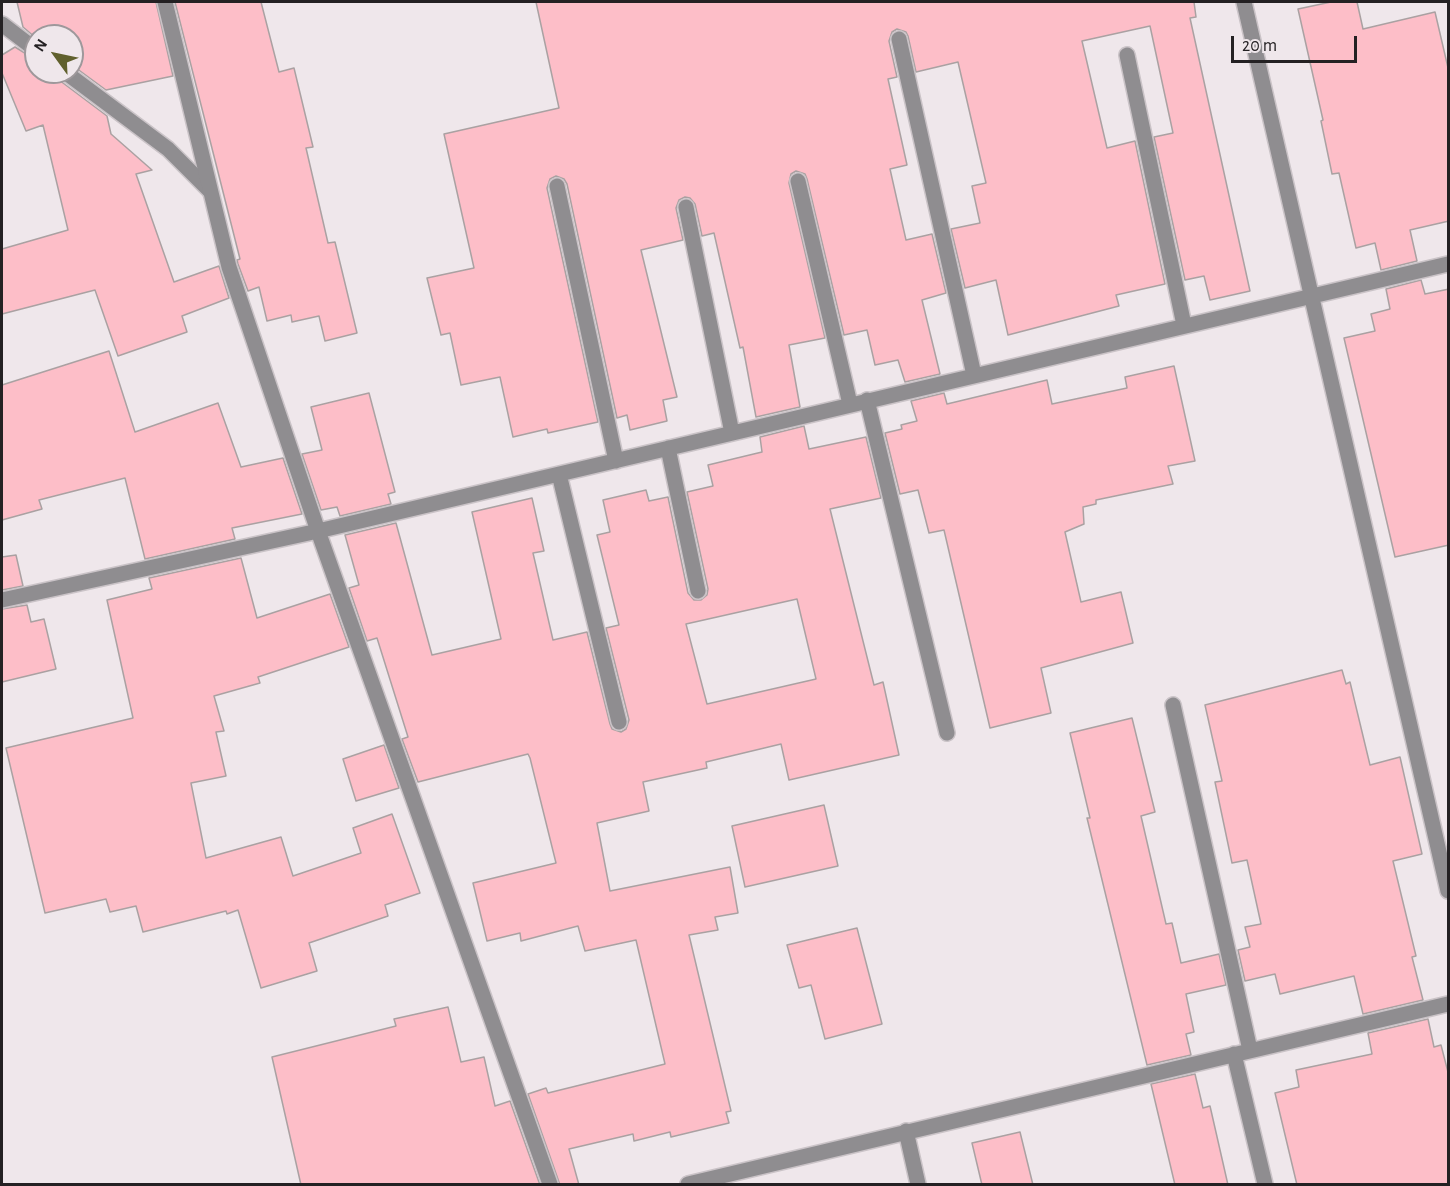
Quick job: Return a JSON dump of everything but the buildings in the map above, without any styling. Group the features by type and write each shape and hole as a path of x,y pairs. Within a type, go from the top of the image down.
{"street":[{"path":"165,2 229,267 318,531 550,1185"},
{"path":"1244,2 1449,891"},
{"path":"2,24 24,41"},
{"path":"899,39 974,375"},
{"path":"1127,55 1184,325"},
{"path":"81,84 168,149 209,190"},
{"path":"798,181 850,404"},
{"path":"557,186 616,460"},
{"path":"686,207 732,433"},
{"path":"2,600 318,531 1312,294 1449,264"},
{"path":"867,400 947,734"},
{"path":"668,448 698,591"},
{"path":"559,474 619,722"},
{"path":"1173,705 1251,1050"},
{"path":"688,1185 906,1131 1449,1004"},
{"path":"1234,1054 1265,1185"},
{"path":"906,1131 918,1185"}]}
